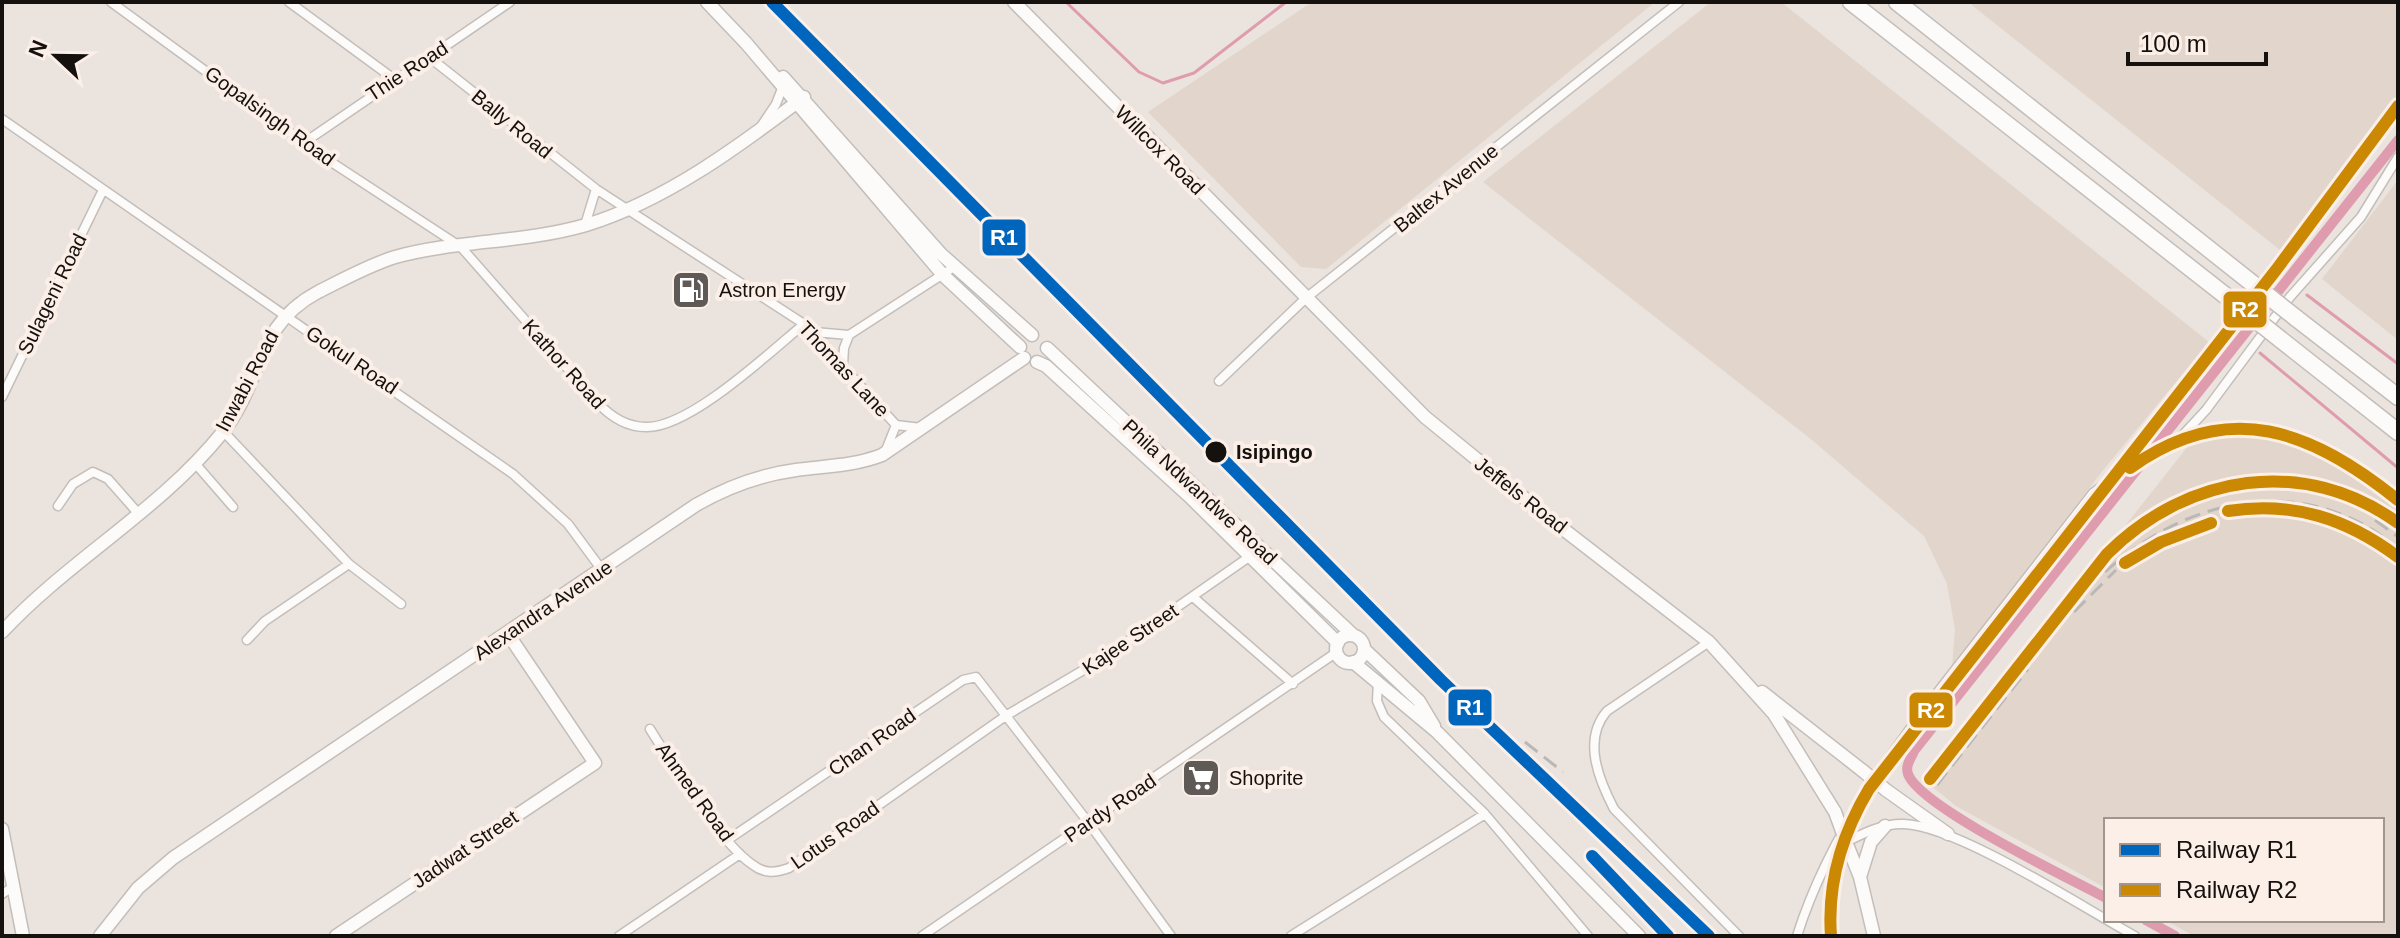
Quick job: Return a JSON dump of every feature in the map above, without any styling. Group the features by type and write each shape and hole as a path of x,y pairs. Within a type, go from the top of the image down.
{"highway":[{"path":"1851,2 2398,432"},
{"path":"1897,2 2398,397"}],"street":[{"name":"Gopalsingh Road","path":"111,2 305,142 461,247"},
{"path":"289,2 394,79"},
{"name":"Thie Road","path":"305,142 510,2"},
{"name":"Phila Ndwandwe Road","path":"707,2 799,100 948,271 1027,356 1046,366 1189,496 1337,647"},
{"name":"Willcox Road","path":"1014,2 1306,298"},
{"name":"Baltex Avenue","path":"1219,381 1306,298 1679,2"},
{"name":"Phila Ndwandwe Road","path":"746,43 799,100"},
{"name":"Bally Road","path":"429,57 596,189 631,209"},
{"name":"Inwabi Road","path":"759,128 776,104 783,86"},
{"name":"Inwabi Road","path":"2,632 194,462 223,431 257,371 271,333 285,315 317,293 380,262 585,225 631,209 667,190 799,100"},
{"name":"Gokul Road","path":"2,119 520,480 568,524 602,570"},
{"path":"1797,936 1818,879 1868,788 1935,695 2093,493 2124,470 2180,438 2206,410 2290,297 2361,217 2398,157"},
{"path":"585,225 596,189"},
{"name":"Sulageni Road","path":"2,397 103,190"},
{"name":"Thomas Lane","path":"631,209 814,332 896,425 923,428"},
{"path":"431,228 438,250"},
{"name":"Kathor Road","path":"461,247 604,410 635,426 660,426 679,419 733,382 804,324"},
{"path":"843,366 844,348 849,335 948,271"},
{"name":"Phila Ndwandwe Road","path":"948,271 1032,335"},
{"name":"Jeffels Road","path":"1306,298 1445,434 1709,642 1746,681"},
{"path":"814,332 849,335"},
{"path":"1032,335 1041,336 1047,348 1044,357 1027,356 1024,339 1032,335"},
{"name":"Phila Ndwandwe Road","path":"1047,348 1353,635"},
{"name":"Alexandra Avenue","path":"100,936 138,888 173,858 696,505 736,483 793,471 864,462 882,455 1027,356"},
{"name":"Thomas Lane","path":"882,455 893,439 896,425"},
{"path":"223,431 349,564 401,604"},
{"path":"194,462 233,507"},
{"path":"58,506 73,484 93,472 108,479 137,512"},
{"name":"Kajee Street","path":"1007,715 1104,658 1249,557"},
{"path":"247,640 265,621 349,564"},
{"path":"1193,597 1293,684"},
{"name":"Jadwat Street","path":"336,936 595,763 508,634"},
{"path":"1437,732 1419,701 1364,649 1361,640 1353,635 1337,647 1345,661 1353,662 1378,681 1437,732 1639,936"},
{"path":"1709,642 1620,700 1600,719 1596,763 1614,809 1739,936"},
{"name":"Pardy Road","path":"922,936 1293,684 1337,647"},
{"path":"1353,662 1361,658 1364,649"},
{"name":"Chan Road","path":"729,839 968,677 980,679 1171,936"},
{"path":"1378,681 1377,701 1392,726 1485,814 1588,936"},
{"path":"1746,681 1948,834 2104,919"},
{"path":"1746,681 1810,767 1835,812 1860,877 1874,936"},
{"path":"1377,701 1394,696"},
{"name":"Lotus Road","path":"740,854 769,872 789,868 1007,715"},
{"name":"Ahmed Road","path":"650,729 740,854"},
{"path":"1291,936 1485,814"},
{"path":"1848,847 1861,834 1885,826 1906,824 1948,834"},
{"path":"1860,877 1871,842 1885,826"},
{"path":"2,829 8,891 23,936"},
{"path":"619,936 740,854"},
{"path":"2109,922 2135,936"}],"shaded area":[{"path":"1312,2 1655,2 1326,269 1301,267 1148,112"},
{"path":"1711,2 1781,2 2209,342 2104,469 1952,668 1955,629 1947,584 1924,536 1812,440 1483,182"},
{"path":"1968,2 2398,2 2398,100 2280,250"},
{"path":"2398,180 2398,340 2322,279"},
{"path":"2229,437 2262,438 2312,451 2338,463 2398,508 2398,936 2194,936 2169,922 2384,922 2384,818 2104,818 2104,887 1956,806 1924,780 2189,445"}],"waterway":[{"path":"1066,2 1139,72 1163,83 1194,73 1286,2"},
{"path":"2104,897 1998,841 1939,804 1918,788 1908,774 1909,762 1914,751 2398,140"},
{"path":"2307,295 2398,364"},
{"path":"2260,353 2398,468"},
{"path":"2150,922 2175,936"}],"railway":[{"path":"1831,936 1831,897 1838,859 1851,823 1869,789 2276,270 2398,106"},
{"path":"2126,470 2172,444 2224,431 2251,430 2277,433 2328,450 2398,500"},
{"path":"2012,675 2104,557 2150,518 2184,500 2219,488 2256,482 2292,482 2329,489 2364,503 2398,523"},
{"path":"2105,572 2135,548 2168,528 2202,513 2238,504 2275,501 2311,505 2347,517 2382,536"},
{"path":"2375,520 2398,537"},
{"path":"2164,541 2211,523"},
{"path":"2366,534 2398,557"},
{"path":"2074,612 2116,570"},
{"path":"1937,785 2028,669"},
{"path":"1525,742 1563,772"}],"rail line":[{"name":"R1","path":"772,2 1441,680 1709,936"},
{"name":"R2","path":"1831,936 1831,897 1838,859 1851,823 1869,789 2276,270 2398,106"},
{"name":"R2","path":"2130,468 2166,446 2202,433 2236,429 2269,432 2302,441 2334,456 2398,500"},
{"name":"R2","path":"1930,779 2107,554 2139,527 2173,506 2209,491 2247,483 2286,482 2324,488 2362,502 2398,523"},
{"name":"R2","path":"2228,511 2274,508 2318,516 2358,532 2398,557"},
{"name":"R2","path":"2125,563 2161,542 2211,523"},
{"name":"R1","path":"1592,856 1668,936"}],"place":[{"name":"Astron Energy","path":"691,290"},
{"name":"Isipingo","path":"1216,452"},
{"name":"Shoprite","path":"1201,778"}]}
